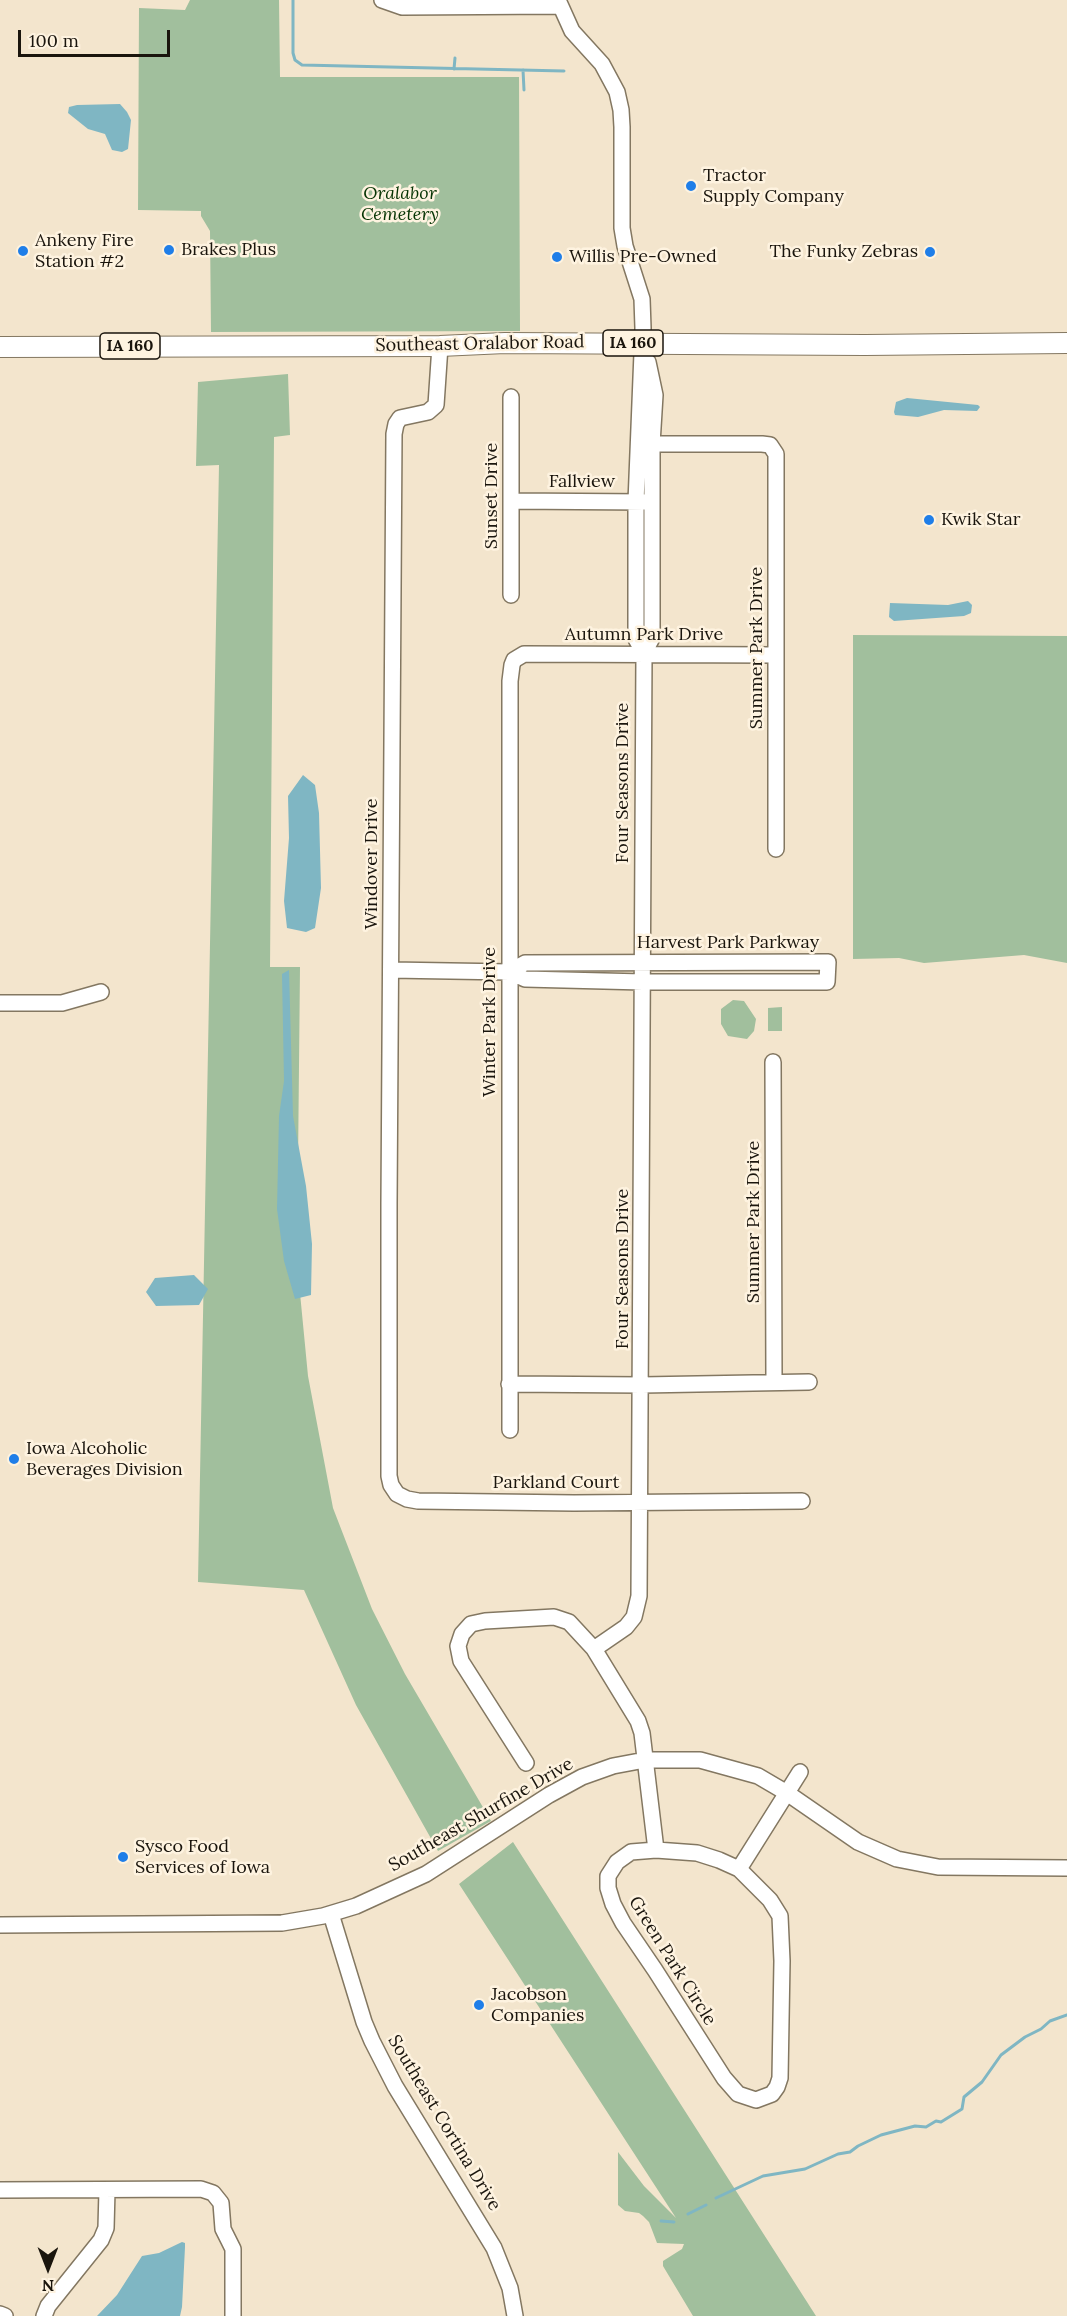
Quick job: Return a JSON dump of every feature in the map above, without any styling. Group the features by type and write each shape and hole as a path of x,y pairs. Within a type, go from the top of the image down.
{"main road":[{"name":"Southeast Oralabor Road","path":"0,347 440,346 505,343 865,345 1067,343"}],"street":[{"path":"382,0 402,7 558,3 572,31 602,64 620,104 622,228 625,246 642,299 643,343"},
{"name":"Four Seasons Drive","path":"643,343 655,395 652,444 644,502"},
{"name":"Four Seasons Drive","path":"594,1650 626,1627 634,1617 639,1605 642,1385 644,653 652,638 644,502 643,343"},
{"name":"Windover Drive","path":"389,1410 394,434 400,418 428,412 436,405 440,346"},
{"name":"Sunset Drive","path":"511,397 511,595"},
{"name":"Summer Park Drive","path":"652,444 762,444 773,448 777,458 776,849"},
{"name":"Fallview","path":"511,501 644,502"},
{"name":"Autumn Park Drive","path":"514,660 524,654 776,655"},
{"name":"Winter Park Drive","path":"510,1430 510,681 514,660"},
{"name":"Harvest Park Parkway","path":"391,970 509,972 525,979 643,982 827,982 828,962 525,963 509,972"},
{"path":"0,1003 62,1003 100,992"},
{"name":"Summer Park Drive","path":"773,1062 774,1382"},
{"path":"509,1384 642,1385 809,1382"},
{"name":"Parkland Court","path":"389,1410 389,1476 397,1494 407,1499 640,1503 802,1502"},
{"path":"526,1763 461,1661 458,1646 462,1634 471,1624 485,1621 554,1617 569,1622 594,1650 638,1721 642,1733 656,1850 697,1853 739,1869 800,1772"},
{"name":"Southeast Shurfine Drive","path":"0,1925 282,1923 331,1914 356,1906 426,1874 573,1781 613,1766 645,1760 684,1759 711,1762 758,1776 858,1842 897,1859 938,1867 1067,1868"},
{"name":"Green Park Circle","path":"656,1850 631,1852 617,1862 608,1876 608,1888 613,1904 724,2078 738,2094 756,2100 771,2094 780,2078 782,1961 780,1916 770,1900 739,1869"},
{"name":"Southeast Cortina Drive","path":"331,1914 372,2041 400,2094 494,2248 510,2288 515,2316"},
{"path":"0,2190 201,2189 216,2196 221,2203 223,2229 233,2249 233,2316"},
{"path":"44,2316 48,2306 101,2240 106,2228 107,2190"},
{"path":"0,2314 5,2316"}],"green space":[{"name":"Oralabor Cemetery","path":"190,0 279,0 280,77 519,77 520,331 211,332 210,231 201,216 201,211 138,210 139,8 185,10"},
{"path":"288,374 290,435 274,437 270,967 300,967 297,1262 308,1376 333,1508 372,1609 405,1674 491,1821 438,1851 356,1705 304,1590 198,1582 219,465 196,466 198,382"},
{"path":"853,635 1067,636 1067,963 1024,955 924,963 899,958 853,959"},
{"path":"733,1000 744,1001 756,1019 754,1031 747,1039 728,1036 721,1024 721,1009"},
{"path":"782,1007 782,1031 768,1031 768,1008"},
{"path":"513,1842 816,2316 693,2316 663,2266 663,2261 682,2249 684,2244 657,2243 649,2222 643,2216 639,2213 625,2211 618,2205 618,2152 644,2186 676,2218 459,1884"}],"water":[{"path":"120,104 131,120 128,149 122,152 112,150 105,134 88,129 68,113 69,107 77,105"},
{"path":"907,398 980,407 977,411 944,410 918,417 895,415 896,402"},
{"path":"968,601 972,605 971,613 964,616 894,621 889,617 890,603 948,605"},
{"path":"303,775 315,785 319,813 321,888 315,928 306,932 287,928 284,901 289,838 288,796"},
{"path":"289,970 293,1116 306,1186 312,1244 311,1295 295,1299 284,1261 277,1209 279,1116 284,1081 282,974"},
{"path":"194,1275 208,1289 199,1305 156,1306 146,1292 155,1278"},
{"path":"182,2242 185,2243 185,2247 180,2316 97,2316 117,2295 142,2256 159,2253"}],"waterway":[{"path":"293,0 293,53 295,60 302,65 564,71"},
{"path":"454,69 455,58"},
{"path":"523,70 524,90"},
{"path":"716,2198 763,2176 805,2169 838,2154 850,2152 881,2135 915,2126 926,2127 936,2121 941,2122 962,2109 964,2097 982,2082 1001,2055 1050,2021 1067,2015"},
{"path":"688,2214 706,2205"},
{"path":"661,2221 674,2222"}],"place":[{"name":"Tractor Supply Company","path":"691,186"},
{"name":"Brakes Plus","path":"169,250"},
{"name":"Ankeny Fire Station #2","path":"23,251"},
{"name":"The Funky Zebras","path":"930,252"},
{"name":"Willis Pre-Owned","path":"557,257"},
{"name":"Kwik Star","path":"929,520"},
{"name":"Iowa Alcoholic Beverages Division","path":"14,1459"},
{"name":"Sysco Food Services of Iowa","path":"123,1857"},
{"name":"Jacobson Companies","path":"479,2005"}]}
